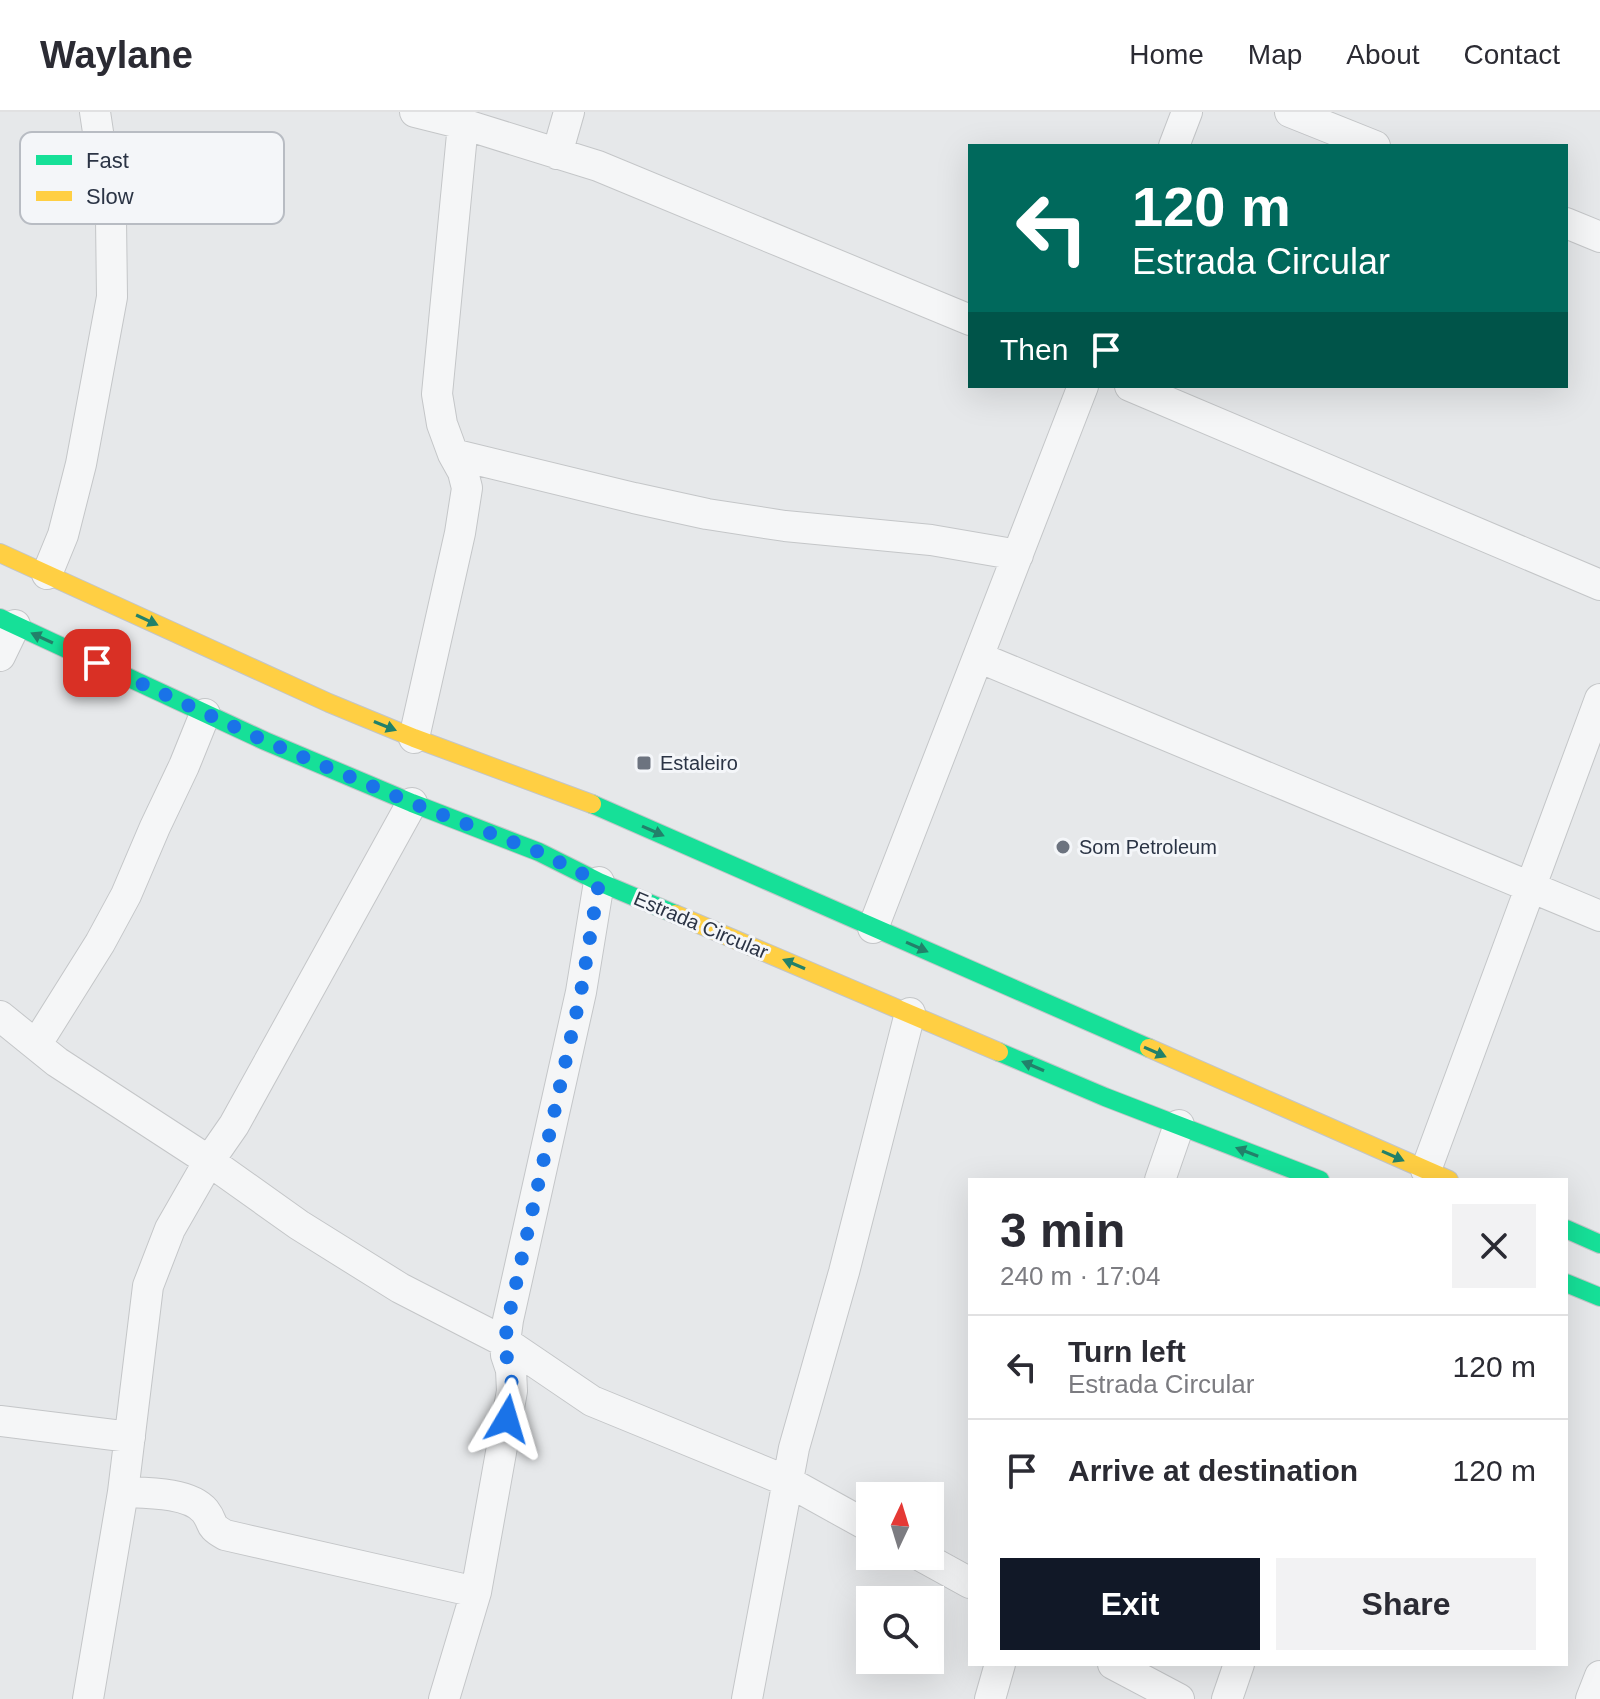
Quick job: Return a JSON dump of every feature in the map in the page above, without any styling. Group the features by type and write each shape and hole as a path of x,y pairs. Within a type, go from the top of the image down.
{"main road":[{"path":"0,553 329,703 582,800 1437,1175"},
{"name":"Estrada Circular","path":"8,622 265,741 539,852 599,882 1105,1097 1315,1178"},
{"path":"1568,1230 1600,1244"},
{"path":"1568,1284 1600,1297"}],"street":[{"path":"95,112 98,132"},
{"path":"415,112 598,166 968,319"},
{"path":"557,154 569,112"},
{"path":"1175,144 1187,112"},
{"path":"1290,112 1370,144"},
{"path":"414,738 467,488 442,424 437,394 463,124"},
{"path":"47,574 63,535 81,464 112,297 111,224"},
{"path":"1568,224 1600,237"},
{"path":"873,928 1082,388"},
{"path":"1135,388 1600,585"},
{"path":"453,454 707,514 785,526 931,540 1018,555"},
{"path":"0,656 8,622"},
{"path":"978,657 1600,916"},
{"path":"1437,1175 1531,888 1600,699"},
{"path":"36,1045 100,943 126,895 205,714"},
{"path":"88,1699 123,1492 148,1286 170,1229 209,1161 234,1125 412,803"},
{"path":"444,1699 476,1592 512,1391 505,1342 508,1320 581,992 599,882"},
{"path":"747,1699 794,1448 844,1272 910,1013"},
{"path":"0,1016 57,1062 209,1161 299,1225 400,1288 505,1342 592,1401 787,1481 856,1519"},
{"path":"1161,1178 1179,1125"},
{"path":"0,1421 130,1437"},
{"path":"123,1492 165,1494 190,1501 204,1509 214,1529 225,1535 476,1592"},
{"path":"944,1569 968,1582"},
{"path":"990,1699 999,1666"},
{"path":"1117,1666 1179,1699"},
{"path":"1227,1699 1238,1666"},
{"path":"1591,1699 1600,1676"}],"traffic: fast":[{"path":"0,618 265,741 539,852 599,882 675,914"},
{"path":"592,804 1149,1048"},
{"path":"999,1052 1105,1097 1315,1178"},
{"path":"1568,1230 1600,1244"},
{"path":"1568,1284 1600,1297"}],"traffic: slow":[{"path":"0,553 329,703 592,804"},
{"path":"675,914 999,1052"},
{"path":"1149,1048 1444,1178"}],"place":[{"name":"Estaleiro","path":"644,763"},
{"name":"Som Petroleum","path":"1063,847"}],"route":[{"path":"97,663 265,741 539,852 599,882 581,992 508,1320 505,1342 512,1391 507,1419"}]}
